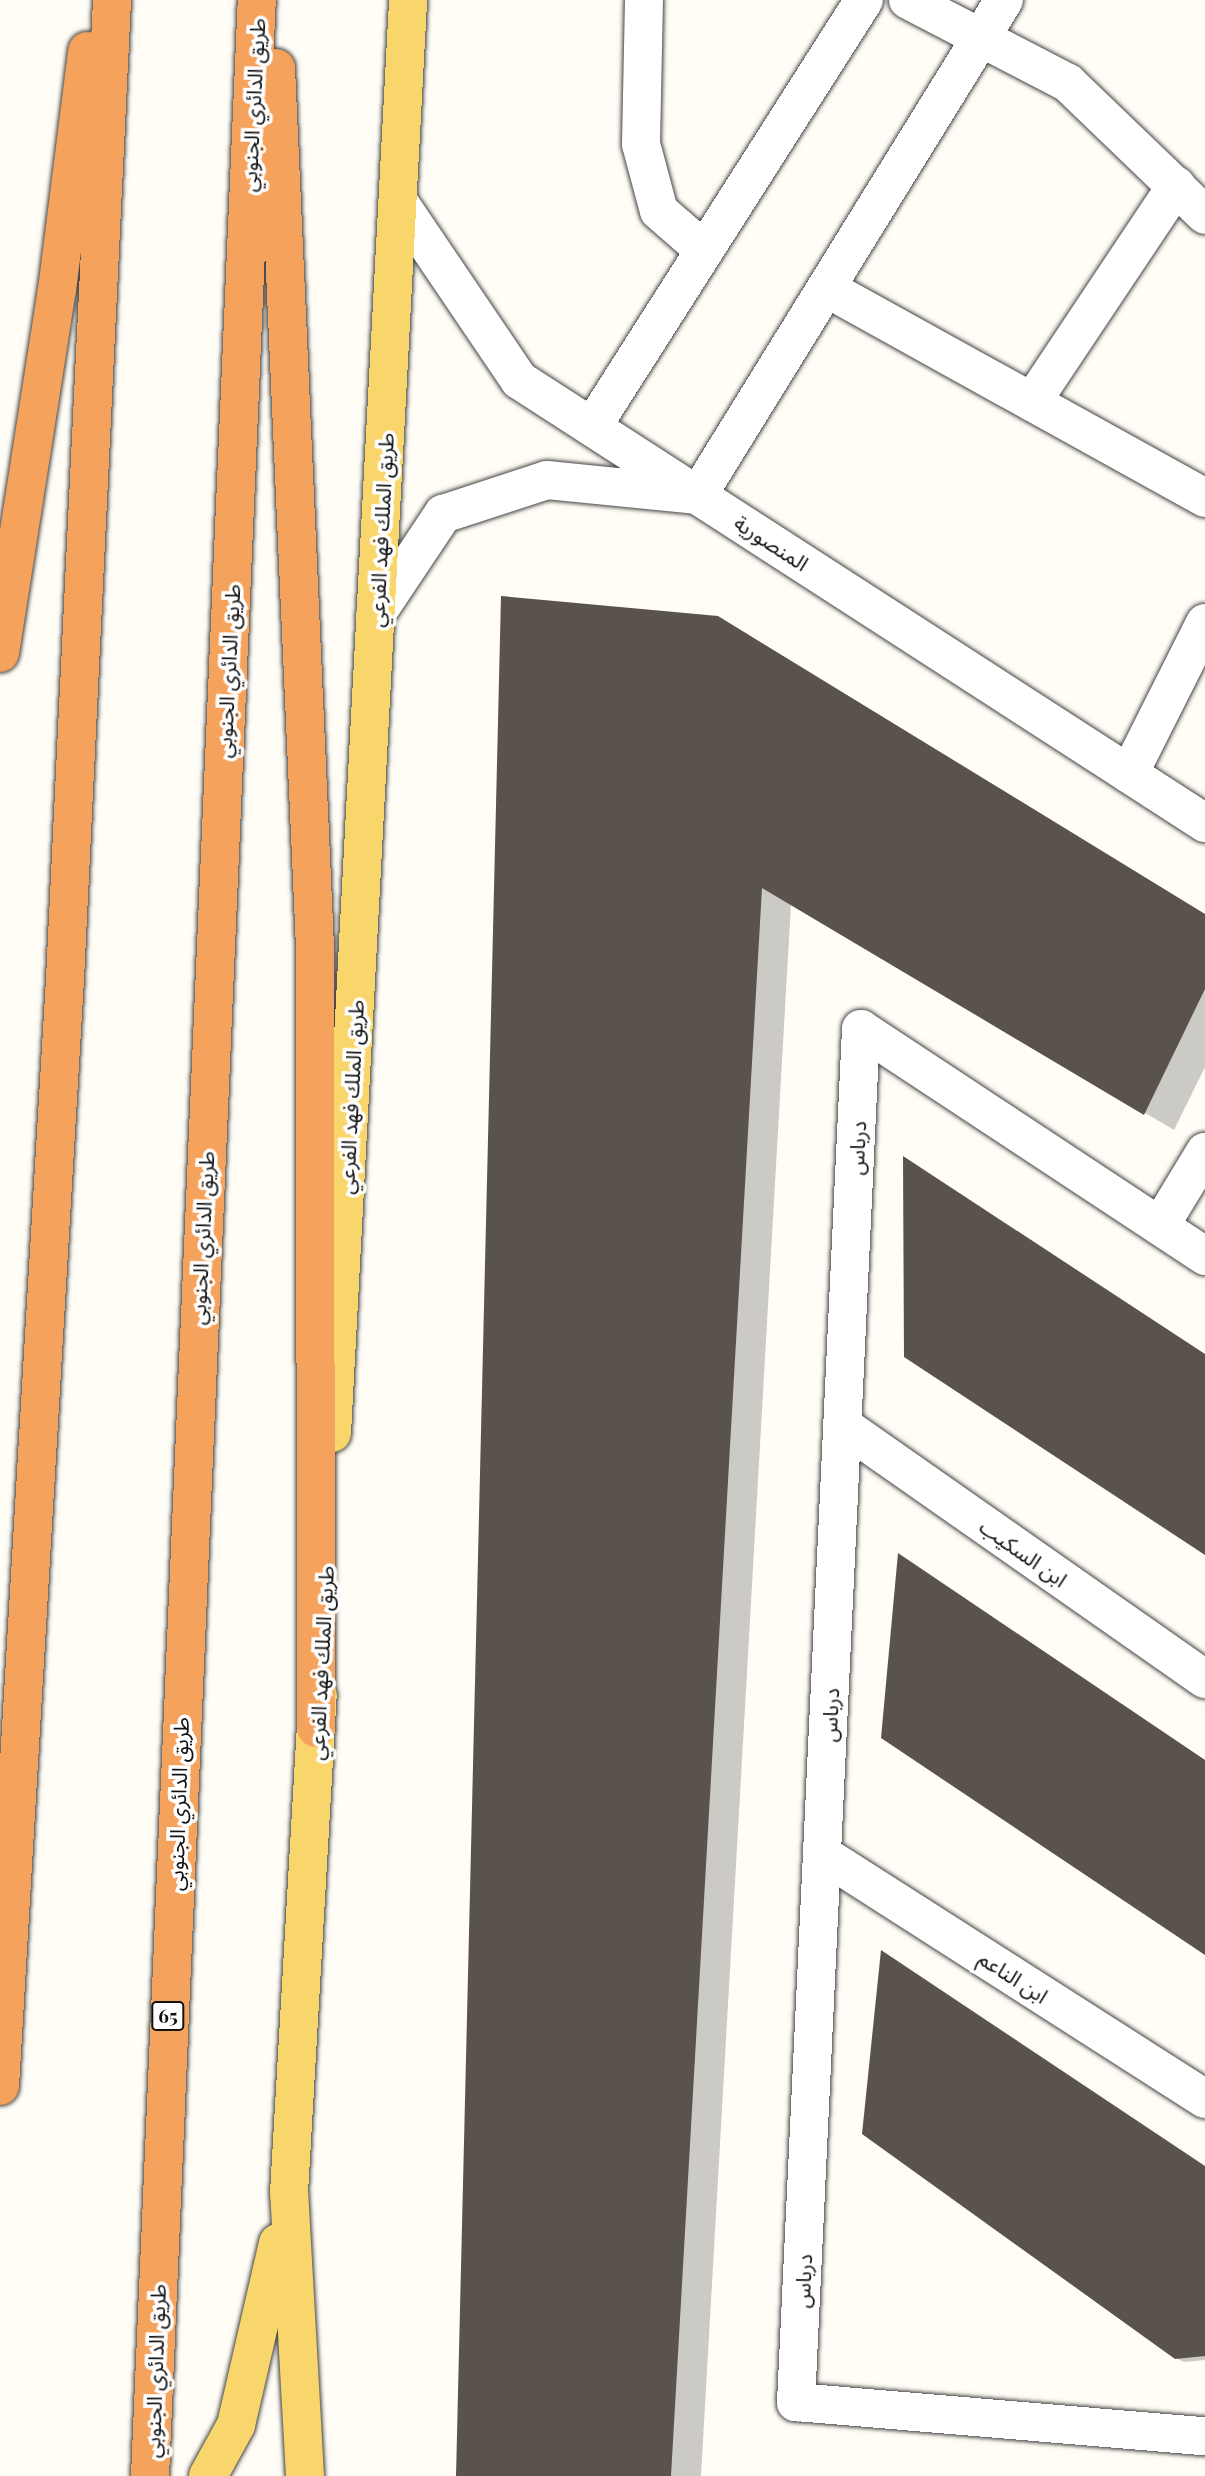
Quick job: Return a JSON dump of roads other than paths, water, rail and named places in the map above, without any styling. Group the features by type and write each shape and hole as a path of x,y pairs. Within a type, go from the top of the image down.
{"highway":[{"path":"0,653 57,290 93,0"},
{"path":"0,2086 28,1539 65,979 112,0"},
{"name":"طريق الدائري الجنوبي","path":"150,2476 187,1556 257,0"},
{"path":"272,0 315,946 316,1728"}],"main road":[{"name":"طريق الملك فهد الفرعي","path":"289,2193 408,0"},
{"path":"289,2193 305,2476"},
{"path":"208,2476 236,2425 289,2193"},
{"path":"282,2476 298,2357"}],"street":[{"path":"644,0 641,144 659,211 704,250"},
{"path":"592,427 864,0"},
{"path":"908,0 1068,83 1205,215"},
{"path":"375,616 443,514 547,480 698,495 985,40 1004,0"},
{"path":"1032,402 1176,187"},
{"name":"المنصورية","path":"398,201 519,380 1205,823"},
{"path":"828,289 1205,498"},
{"path":"1129,774 1205,623"},
{"name":"درباس","path":"1205,1256 861,1029 796,2402 1205,2436"},
{"path":"1160,1226 1205,1152"},
{"name":"ابن السكيب","path":"842,1425 1205,1679"},
{"name":"ابن الناعم","path":"822,1854 1205,2099"}]}
